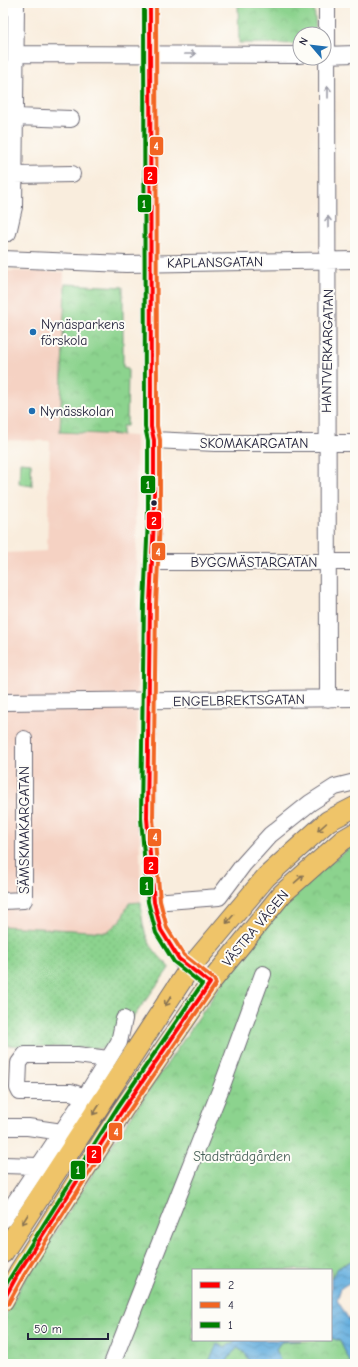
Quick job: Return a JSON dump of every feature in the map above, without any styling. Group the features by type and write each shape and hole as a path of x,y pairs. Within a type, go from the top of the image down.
{"main road":[{"name":"VÄSTRA VÄGEN","path":"3,1253 189,968 266,877 328,822 355,807"},
{"name":"VÄSTRA VÄGEN","path":"3,1301 19,1272 122,1111 210,983 282,894 343,840 355,833"},
{"path":"189,968 210,983"}],"street":[{"path":"8,233 14,207 16,3"},
{"path":"150,3 151,428 154,440 153,562 150,604 147,818 154,902 160,930 179,959 189,968"},
{"name":"HANTVERKARGATAN","path":"326,3 326,26"},
{"path":"16,54 151,53 292,55"},
{"path":"332,55 355,54"},
{"name":"HANTVERKARGATAN","path":"326,66 328,261 326,443 328,699"},
{"path":"16,117 71,119"},
{"path":"15,175 72,174"},
{"name":"KAPLANSGATAN","path":"3,259 151,263 355,260"},
{"name":"SKOMAKARGATAN","path":"154,440 215,443 355,443"},
{"name":"BYGGMÄSTARGATAN","path":"153,562 355,562"},
{"name":"ENGELBREKTSGATAN","path":"3,702 355,698"},
{"name":"SÄMSKMAKARGATAN","path":"3,901 24,900 24,739"},
{"path":"154,902 219,897 243,865 270,835 310,803 335,788 355,782"},
{"path":"112,1364 223,1083 263,974"},
{"path":"3,1220 9,1203 39,1166 85,1098 119,1042 124,1019"},
{"path":"85,1098 71,1092 20,1092 18,1088 19,1063 25,1055 77,1055 108,1059"},
{"path":"3,1127 28,1127 62,1132"},
{"path":"3,1165 39,1166"}],"shaded area":[{"path":"3,271 64,272 63,390 60,432 136,436 137,717 141,902 129,903 121,920 107,932 3,926 3,637 5,553 47,551 50,441 3,440"}],"green space":[{"path":"238,3 314,3 315,26 292,26 292,44 239,43"},
{"path":"65,284 123,287 123,367 128,368 127,426 122,426 122,435 60,432"},
{"path":"20,462 31,463 32,486 19,484"},
{"name":"Stadsträdgården","path":"355,843 355,1259 338,1268 333,1278 332,1269 192,1269 192,1341 235,1341 225,1348 218,1344 208,1364 3,1364 3,1321 20,1288 100,1162 238,960 291,895"},
{"path":"141,902 143,922 147,938 156,952 170,967 110,1049 3,1045 3,926 107,932 121,920 129,903"},
{"path":"332,1338 340,1341 351,1364 281,1364 276,1349 281,1342 332,1341"},
{"path":"238,1348 246,1354 251,1364 225,1364 233,1352"}],"water":[{"path":"355,1259 355,1279 341,1288 337,1300 351,1323 355,1364 351,1364 340,1341 332,1338 332,1277 338,1268"},
{"path":"235,1341 291,1341 281,1342 276,1349 281,1364 251,1364 246,1354 238,1348 233,1352 225,1364 208,1364 217,1344 225,1348"}],"transit line":[{"name":"1","path":"3,1289 117,1108 202,984 174,962 156,933 148,902 141,818 144,604 148,519 148,441 145,427 144,3"},
{"name":"2","path":"3,1301 19,1272 122,1111 210,983 179,959 161,930 154,902 147,818 150,604 154,519 154,440 151,427 150,3"},
{"name":"4","path":"8,1304 24,1275 127,1114 216,984 214,979 184,955 167,928 160,901 153,818 156,604 160,519 160,440 157,426 156,3"}],"place":[{"name":"Nynäsparkens förskola","path":"33,332"},
{"name":"Nynässkolan","path":"32,411"}]}
